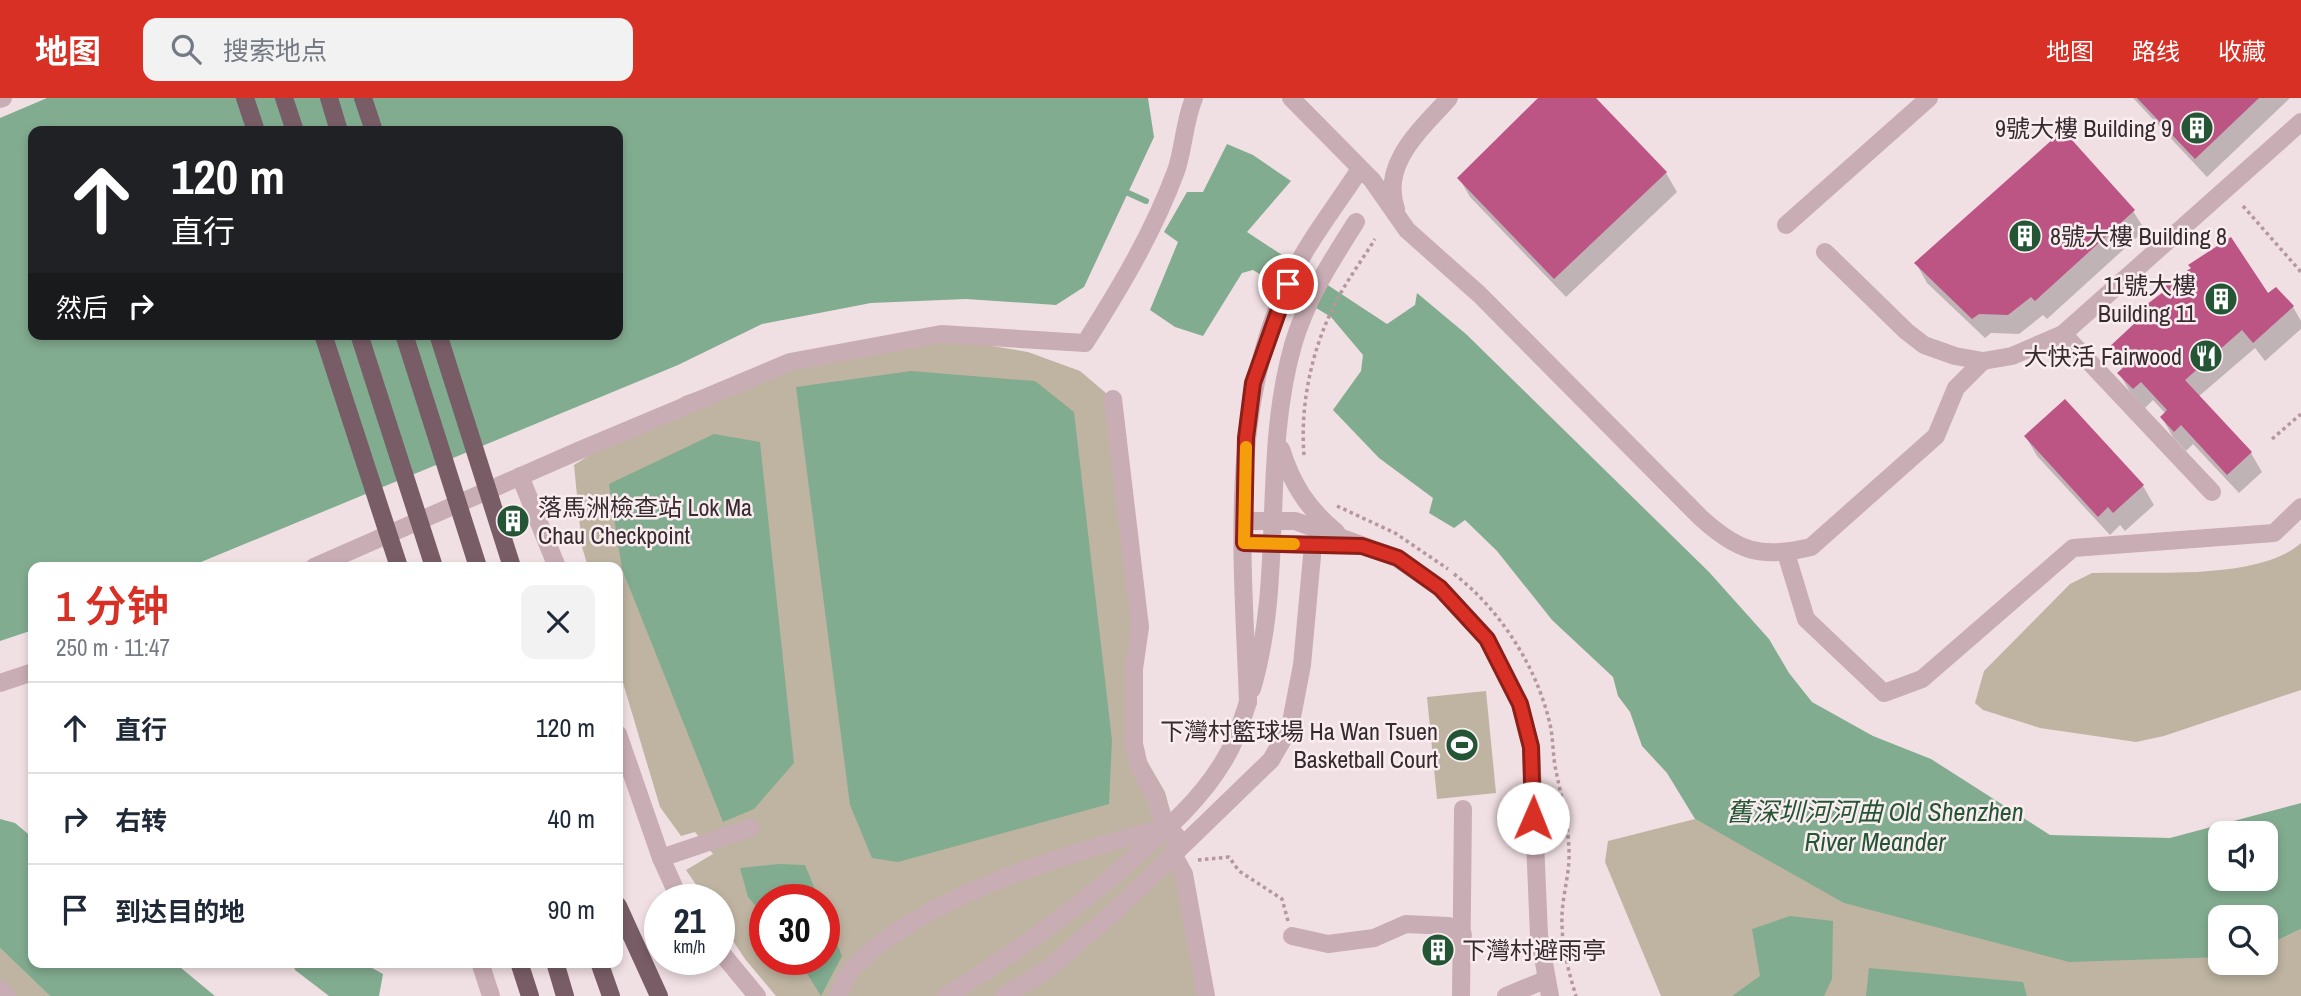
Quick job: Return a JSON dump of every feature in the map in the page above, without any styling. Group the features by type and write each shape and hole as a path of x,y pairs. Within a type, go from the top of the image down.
{"main road":[{"path":"245,98 254,126"},
{"path":"284,98 293,126"},
{"path":"329,98 337,126"},
{"path":"363,98 372,126"},
{"path":"325,340 397,562"},
{"path":"361,340 432,562"},
{"path":"406,340 476,562"},
{"path":"440,340 510,562"},
{"path":"623,917 659,996"},
{"path":"521,968 530,996"},
{"path":"557,968 565,996"},
{"path":"601,968 611,996"}],"street":[{"path":"353,560 520,477 790,362 941,334 1085,343 1129,275 1177,169 1194,98"},
{"path":"1291,98 1372,180 1407,230 1480,295 1710,527 1729,541 1756,553 1786,553 1811,547 1936,436 1956,388 1983,361"},
{"path":"1407,230 1394,204 1393,175 1405,148 1449,98"},
{"path":"1786,225 1929,98"},
{"path":"1825,252 1923,345 1955,356 1983,361 2012,356 2063,334 2301,122"},
{"path":"1248,702 1244,521 1246,438 1253,383 1288,284 1302,256 1360,169"},
{"path":"946,996 1020,949 1104,885 1184,813 1224,762 1239,730 1260,662 1270,598 1281,399 1293,344 1326,268 1356,222"},
{"path":"2063,334 2212,492"},
{"path":"1113,399 1140,627 1134,668 1134,744 1139,766 1177,847 1206,996"},
{"path":"1278,435 1291,480 1334,530 1361,545"},
{"path":"520,477 555,562"},
{"path":"1786,553 1806,619 1884,693 1922,679 2073,548 2274,533 2301,507"},
{"path":"1244,521 1295,521 1398,558 1440,588 1487,639 1520,704 1532,758 1539,935 1548,988 1506,996"},
{"path":"1244,543 1361,545"},
{"path":"1004,996 1048,968 1086,936 1271,760 1290,727 1302,665 1313,545"},
{"path":"0,683 28,674"},
{"path":"623,748 673,884"},
{"path":"1461,996 1463,809"},
{"path":"838,996 851,970 880,944 933,911 1030,868 1167,827"},
{"path":"661,858 750,828"},
{"path":"1292,936 1328,944 1374,938 1406,924 1448,926 1463,935"},
{"path":"482,968 491,996"},
{"path":"735,969 757,996"},
{"path":"0,989 7,996"}],"path":[{"path":"2244,206 2301,272"},
{"path":"1305,463 1302,413 1320,342 1333,308 1375,239"},
{"path":"2272,439 2301,414"},
{"path":"1332,503 1343,509"},
{"path":"1209,859 1229,857 1239,871 1282,899 1292,936"}],"shaded area":[{"path":"931,336 1028,352 1080,371 1113,399 1143,754 1165,792 1171,814 1205,996 776,996 758,975 840,975 840,884 749,884 749,964 735,944 735,884 696,884 686,870 713,854 695,832 681,836 660,807 623,683 623,562 586,562 582,547 574,465 684,396 844,345"},
{"path":"2301,543 2301,690 2164,736 2136,742 2040,728 1983,710 1975,703 1984,671 2070,584 2092,573 2172,573 2231,569 2282,555"},
{"name":"下灣村籃球場 Ha Wan Tsuen Basketball Court","path":"1486,691 1496,793 1437,799 1427,697"},
{"path":"1695,819 1856,906 2208,950 2208,975 2278,975 2278,940 2301,929 2301,996 1661,996 1605,862 1608,841"},
{"path":"0,948 50,996 0,996"}],"water":[{"path":"47,98 1148,98 1154,137 1084,287 1056,305 966,299 871,303 762,324 678,365 201,562 28,562 28,632 0,641 0,118"},
{"name":"舊深圳河河曲 Old Shenzhen River Meander","path":"1227,144 1253,155 1291,181 1247,232 1387,324 1415,305 1417,293 1466,334 1709,572 1769,639 1789,673 1812,702 1873,736 1931,759 2050,835 2170,838 2208,828 2208,891 2278,891 2278,821 2234,821 2301,803 2301,929 2278,940 2278,905 2208,905 2208,957 2069,962 1844,903 1695,819 1667,773 1642,746 1630,712 1618,696 1613,677 1552,620 1497,551 1465,520 1454,528 1429,513 1433,498 1379,458 1333,410 1361,371 1363,355 1331,317 1253,270 1242,273 1203,336 1175,327 1150,310 1178,242 1164,232 1187,192 1203,192"},
{"path":"911,371 1035,381 1074,412 1112,740 1109,804 898,862 872,858 850,805 796,387"},
{"path":"714,434 760,442 794,763 754,809 723,822 623,572 609,484"},
{"path":"0,819 15,823 28,834 28,968 181,968 215,996 50,996 0,948"},
{"path":"779,864 805,865 813,884 749,884 749,898 740,868"},
{"path":"1790,916 1833,921 1832,979 1824,996 1732,996 1760,976 1752,929"},
{"path":"372,968 383,974 379,996 329,996 295,970"},
{"path":"1869,968 2023,982 2027,996 1866,996"},
{"path":"808,975 832,975 821,996"}],"building":[{"path":"1538,98 1596,98 1667,172 1554,279 1457,178"},
{"name":"9號大樓 Building 9","path":"2137,98 2259,98 2195,159"},
{"name":"8號大樓 Building 8","path":"2063,130 2135,210 2035,301 2031,297 2008,315 1979,314 1972,319 1914,263"},
{"path":"2231,237 2268,293 2276,287 2294,306 2253,343 2242,330 2185,380 2252,452 2227,475 2181,425 2174,432 2160,417 2167,410 2141,382 2133,389 2117,373 2125,366 2108,348 2149,310 2146,305 2167,289 2165,286 2191,268 2188,265"},
{"path":"2065,399 2144,485 2113,513 2108,507 2098,517 2024,436"}],"waterway":[{"path":"1126,192 1146,201"}],"slow traffic":[{"path":"1246,447 1244,543 1294,544"}],"place":[{"name":"9號大樓 Building 9","path":"2197,128"},
{"name":"8號大樓 Building 8","path":"2025,236"},
{"name":"11號大樓 Building 11","path":"2221,299"},
{"name":"大快活 Fairwood","path":"2206,356"},
{"name":"落馬洲檢查站 Lok Ma Chau Checkpoint","path":"513,521"},
{"name":"下灣村籃球場 Ha Wan Tsuen Basketball Court","path":"1462,745"},
{"name":"下灣村避雨亭","path":"1438,950"}],"route":[{"path":"1288,284 1275,314 1253,383 1246,438 1244,543 1362,546 1398,558 1440,588 1487,639 1520,704 1531,747 1533,818"}]}
